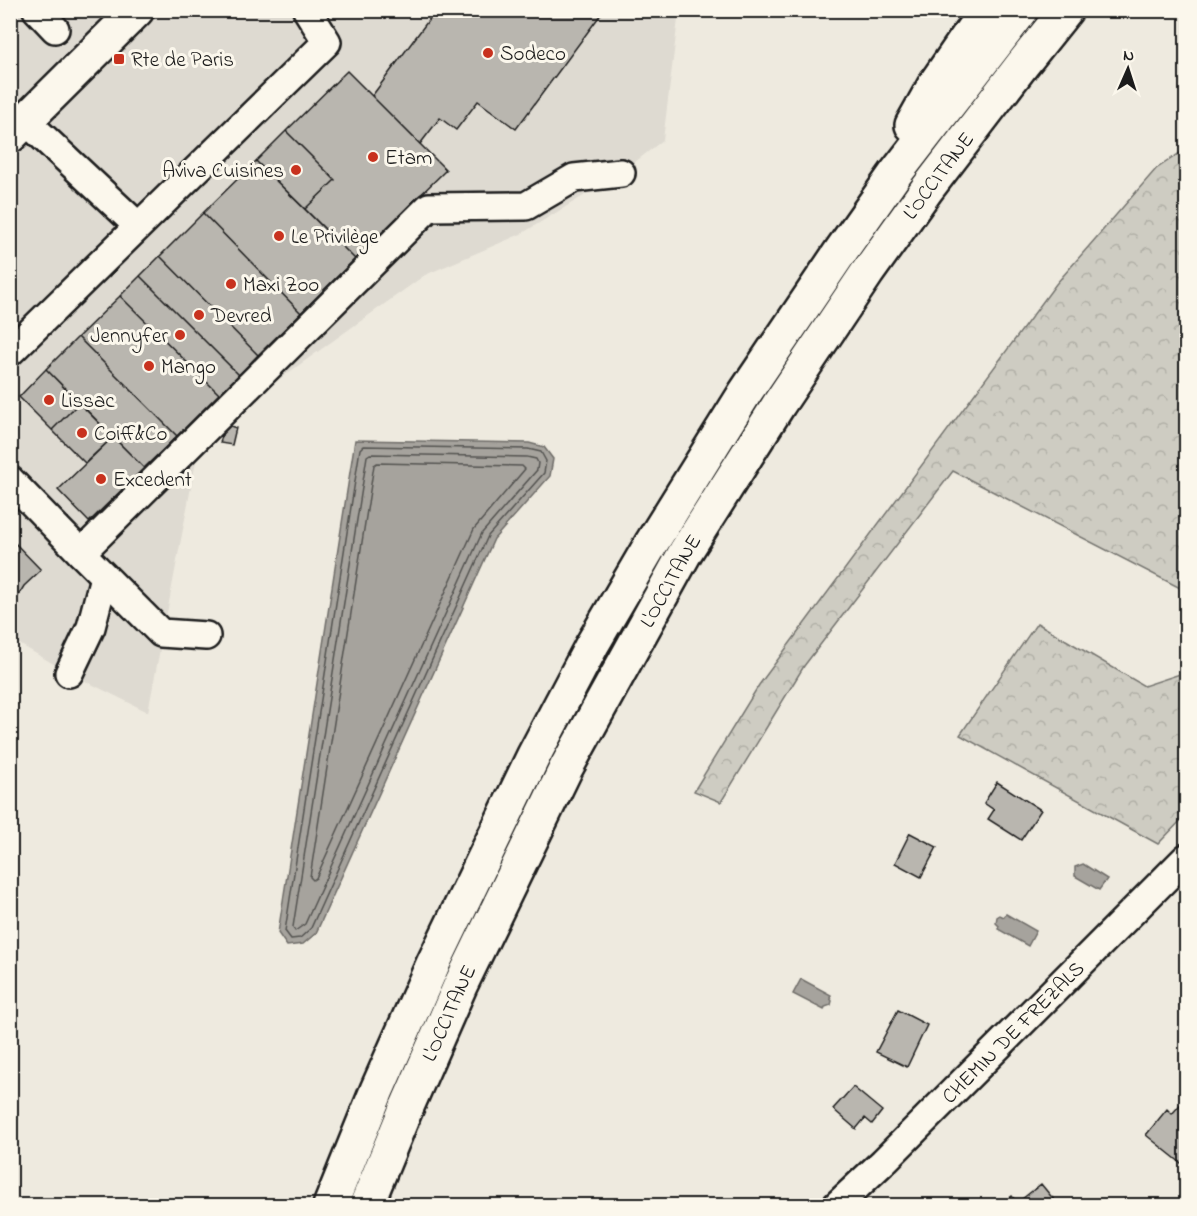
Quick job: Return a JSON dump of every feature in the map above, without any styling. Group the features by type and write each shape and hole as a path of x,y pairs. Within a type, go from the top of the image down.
{"main road":[{"path":"18,128 137,10"},
{"path":"841,251 935,84 986,10"},
{"name":"L'OCCITANE","path":"330,1206 377,1090 433,964 534,755 592,645 651,544 745,393 841,251 896,173 1022,10"},
{"name":"L'OCCITANE","path":"366,1206 405,1110 465,975 566,768 686,551 779,404 867,273 927,189 1066,10"}],"street":[{"path":"10,352 327,42 307,10"},
{"path":"18,128 138,226"},
{"path":"81,553 429,207 526,206 574,178 621,173"},
{"path":"10,480 161,633 207,636"},
{"path":"69,673 91,627 104,577"},
{"name":"CHEMIN DE FREZALS","path":"836,1206 884,1162 1186,858"}],"shaded area":[{"path":"11,11 679,11 663,140 621,173 521,234 425,275 201,435 148,712 69,673 11,639"}],"green space":[{"path":"1186,149 1186,591 953,471 804,666 721,802 694,791 759,685 1056,284 1156,169"},
{"path":"1037,623 1144,686 1186,672 1186,815 1158,844 960,735"}],"water":[{"path":"355,440 529,443 544,447 553,459 550,476 494,539 316,933 303,944 287,946 278,933"},
{"path":"1083,864 1107,879 1099,890 1075,876 1075,867"},
{"path":"1006,914 1036,931 1028,946 998,929 997,917 1000,915 1004,917"},
{"path":"801,979 831,995 831,1005 825,1007 824,1010 793,994"}],"building":[{"name":"Sodeco","path":"436,10 604,10 516,129 478,101 456,130 440,118 420,144 372,96"},
{"name":"Etam","path":"347,71 446,170 355,259 305,209 335,180 286,131"},
{"name":"Aviva Cuisines","path":"286,131 335,180 305,209 256,161"},
{"name":"Le Privilège","path":"256,161 355,259 301,313 203,213"},
{"name":"Maxi Zoo","path":"203,213 301,313 258,355 160,256"},
{"name":"Devred","path":"160,256 258,355 239,375 140,276"},
{"name":"Jennyfer","path":"140,276 239,375 219,394 120,296"},
{"name":"Mango","path":"120,296 219,394 177,436 78,337"},
{"path":"78,337 177,436 144,468 46,369"},
{"name":"Lissac","path":"46,369 79,403 52,430 19,397"},
{"name":"Coiff&Co","path":"79,403 113,437 85,463 52,430"},
{"path":"225,424 236,428 232,445 220,443"},
{"name":"Excedent","path":"113,437 144,468 89,522 58,490"},
{"path":"10,538 41,570 24,586 10,609"},
{"path":"997,782 1041,810 1021,840 988,819 994,810 984,803"},
{"path":"910,833 937,847 921,877 895,863"},
{"path":"898,1010 927,1025 907,1067 876,1052"},
{"path":"853,1087 882,1111 872,1124 865,1118 856,1129 833,1109"},
{"path":"1186,1098 1186,1167 1146,1135 1167,1109 1172,1114"},
{"path":"1041,1184 1059,1206 1000,1205 1012,1196 1017,1203"}],"place":[{"name":"Sodeco","path":"488,53"},
{"name":"Rte de Paris","path":"119,59"},
{"name":"Etam","path":"373,157"},
{"name":"Aviva Cuisines","path":"296,170"},
{"name":"Le Privilège","path":"279,236"},
{"name":"Maxi Zoo","path":"231,284"},
{"name":"Devred","path":"199,315"},
{"name":"Jennyfer","path":"180,335"},
{"name":"Mango","path":"149,366"},
{"name":"Lissac","path":"49,400"},
{"name":"Coiff&Co","path":"82,433"},
{"name":"Excedent","path":"101,479"}]}
